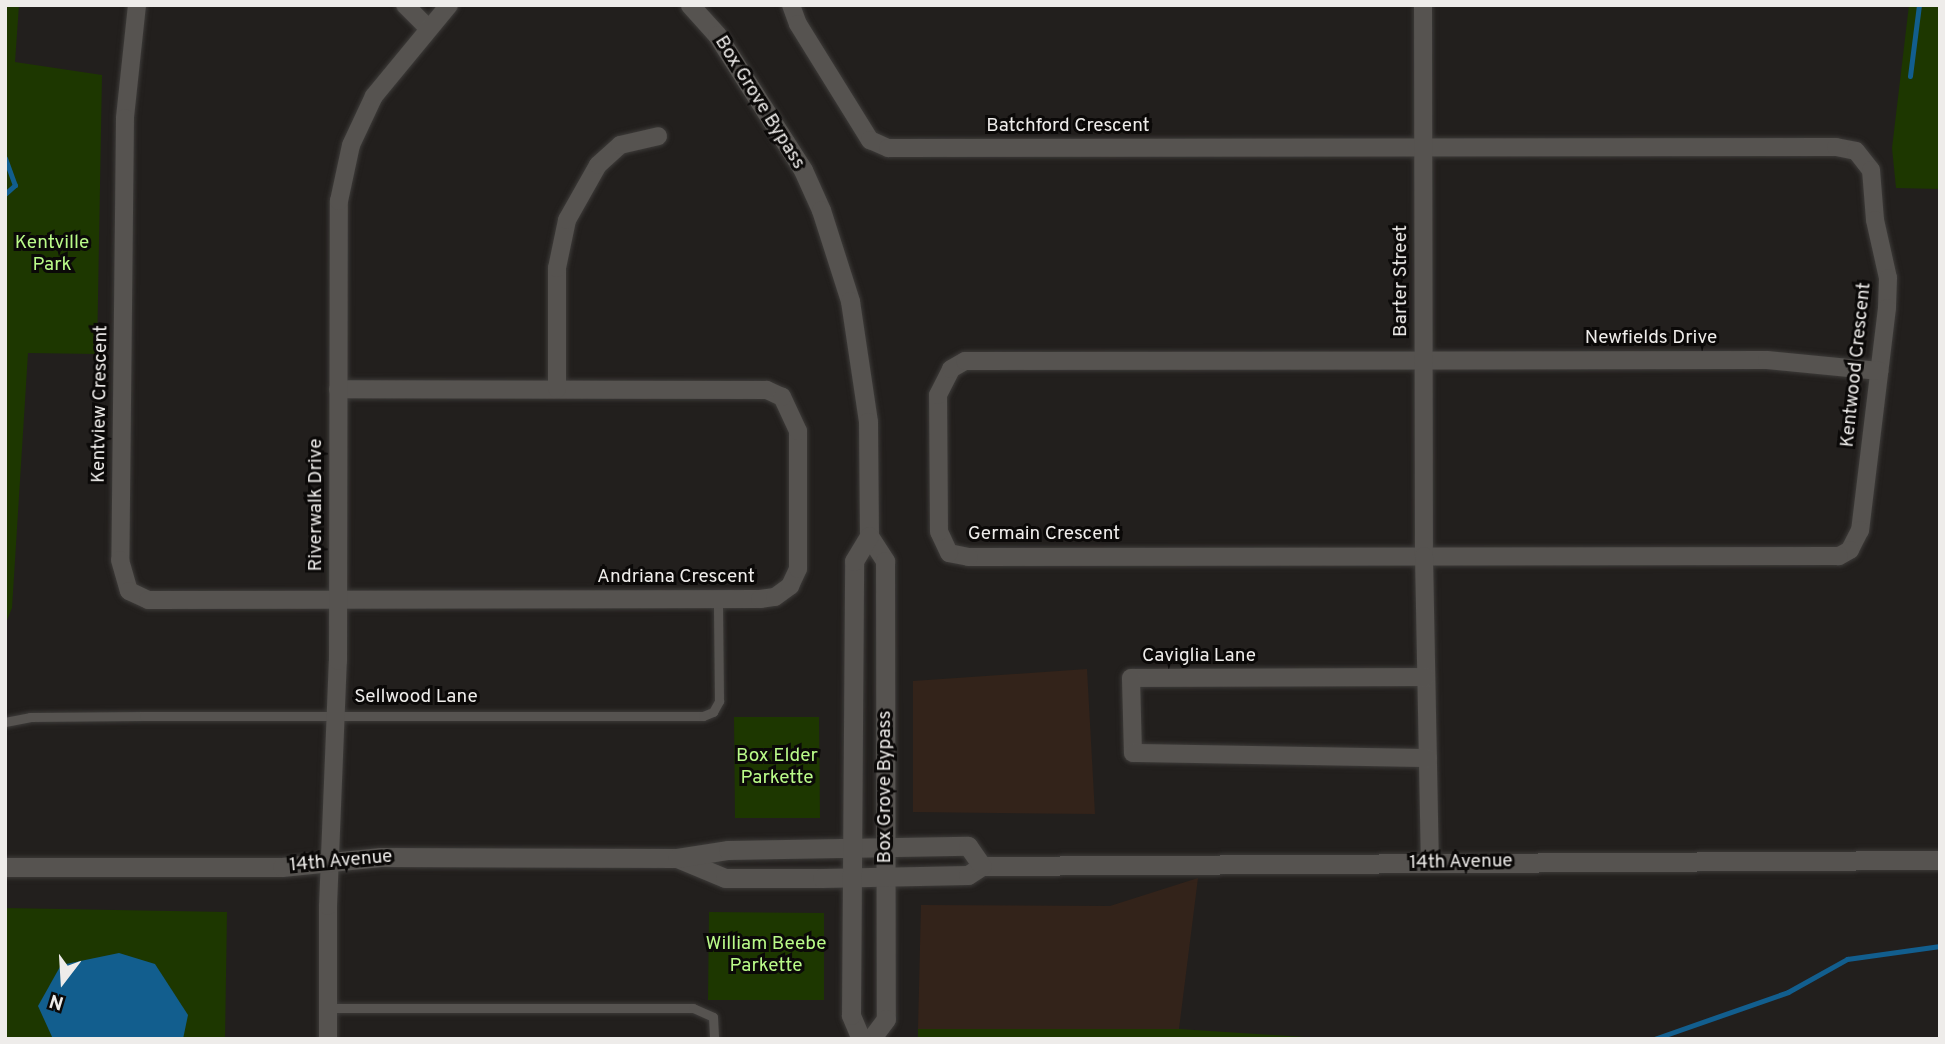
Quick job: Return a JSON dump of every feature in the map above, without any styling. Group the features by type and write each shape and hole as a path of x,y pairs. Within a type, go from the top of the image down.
{"main road":[{"name":"Box Grove Bypass","path":"690,5 717,34 781,131 821,210 850,301 868,422 869,536 885,561 886,1019 871,1039"},
{"name":"Box Grove Bypass","path":"861,1039 851,1015 853,561 869,536"},
{"name":"14th Avenue","path":"5,867 282,867 380,856 677,858 728,850 968,846 982,866"},
{"name":"14th Avenue","path":"677,858 725,878 968,875 982,866 1940,860"}],"street":[{"name":"Kentview Crescent","path":"137,5 125,88 120,561 124,583 148,600 338,599"},
{"path":"405,5 428,28"},
{"name":"Riverwalk Drive","path":"328,1039 338,599 337,224 344,170 374,96 449,5"},
{"name":"Batchford Crescent","path":"791,5 798,24 870,140 888,148 1424,148"},
{"name":"Barter Street","path":"1423,5 1424,556 1430,863"},
{"path":"557,389 557,268 567,220 598,165 620,145 658,136"},
{"name":"Kentwood Crescent","path":"1424,148 1836,147 1856,151 1871,170 1874,210 1888,278 1860,530 1850,550 1839,556 1424,556"},
{"name":"Newfields Drive","path":"1423,359 1768,360 1879,371"},
{"name":"Germain Crescent","path":"1423,359 982,360 951,369 938,395 939,532 949,553 959,556 1424,556"},
{"name":"Andriana Crescent","path":"338,389 766,390 782,397 798,430 798,569 790,586 775,597 338,599"},
{"name":"Caviglia Lane","path":"1426,677 1131,678 1133,753 1428,758"}],"lane":[{"name":"Sellwood Lane","path":"5,722 30,717 703,716 713,712 719,701 718,599"},
{"path":"327,1008 693,1008 713,1017 714,1039"}],"shaded area":[{"path":"1087,669 1095,814 913,812 913,681"},
{"path":"1198,878 1179,1029 918,1029 921,905 1110,906"}],"green space":[{"name":"Kentville Park","path":"5,5 19,5 15,62 102,75 97,354 28,353 12,608 5,625"},
{"path":"1909,5 1940,5 1940,189 1896,188 1892,148"},
{"name":"Box Elder Parkette","path":"734,717 819,717 820,818 735,818"},
{"path":"5,908 227,912 225,1039 5,1039"},
{"name":"William Beebe Parkette","path":"709,912 824,913 824,1000 708,1000"},
{"path":"918,1029 1179,1029 1336,1039 918,1039"}],"water":[{"path":"119,953 155,964 188,1015 183,1039 53,1039 38,1006 61,965"}],"waterway":[{"path":"1910,76 1919,5"},
{"path":"5,158 15,185 5,194"},
{"path":"1654,1039 1788,992 1847,959 1940,946"}]}
